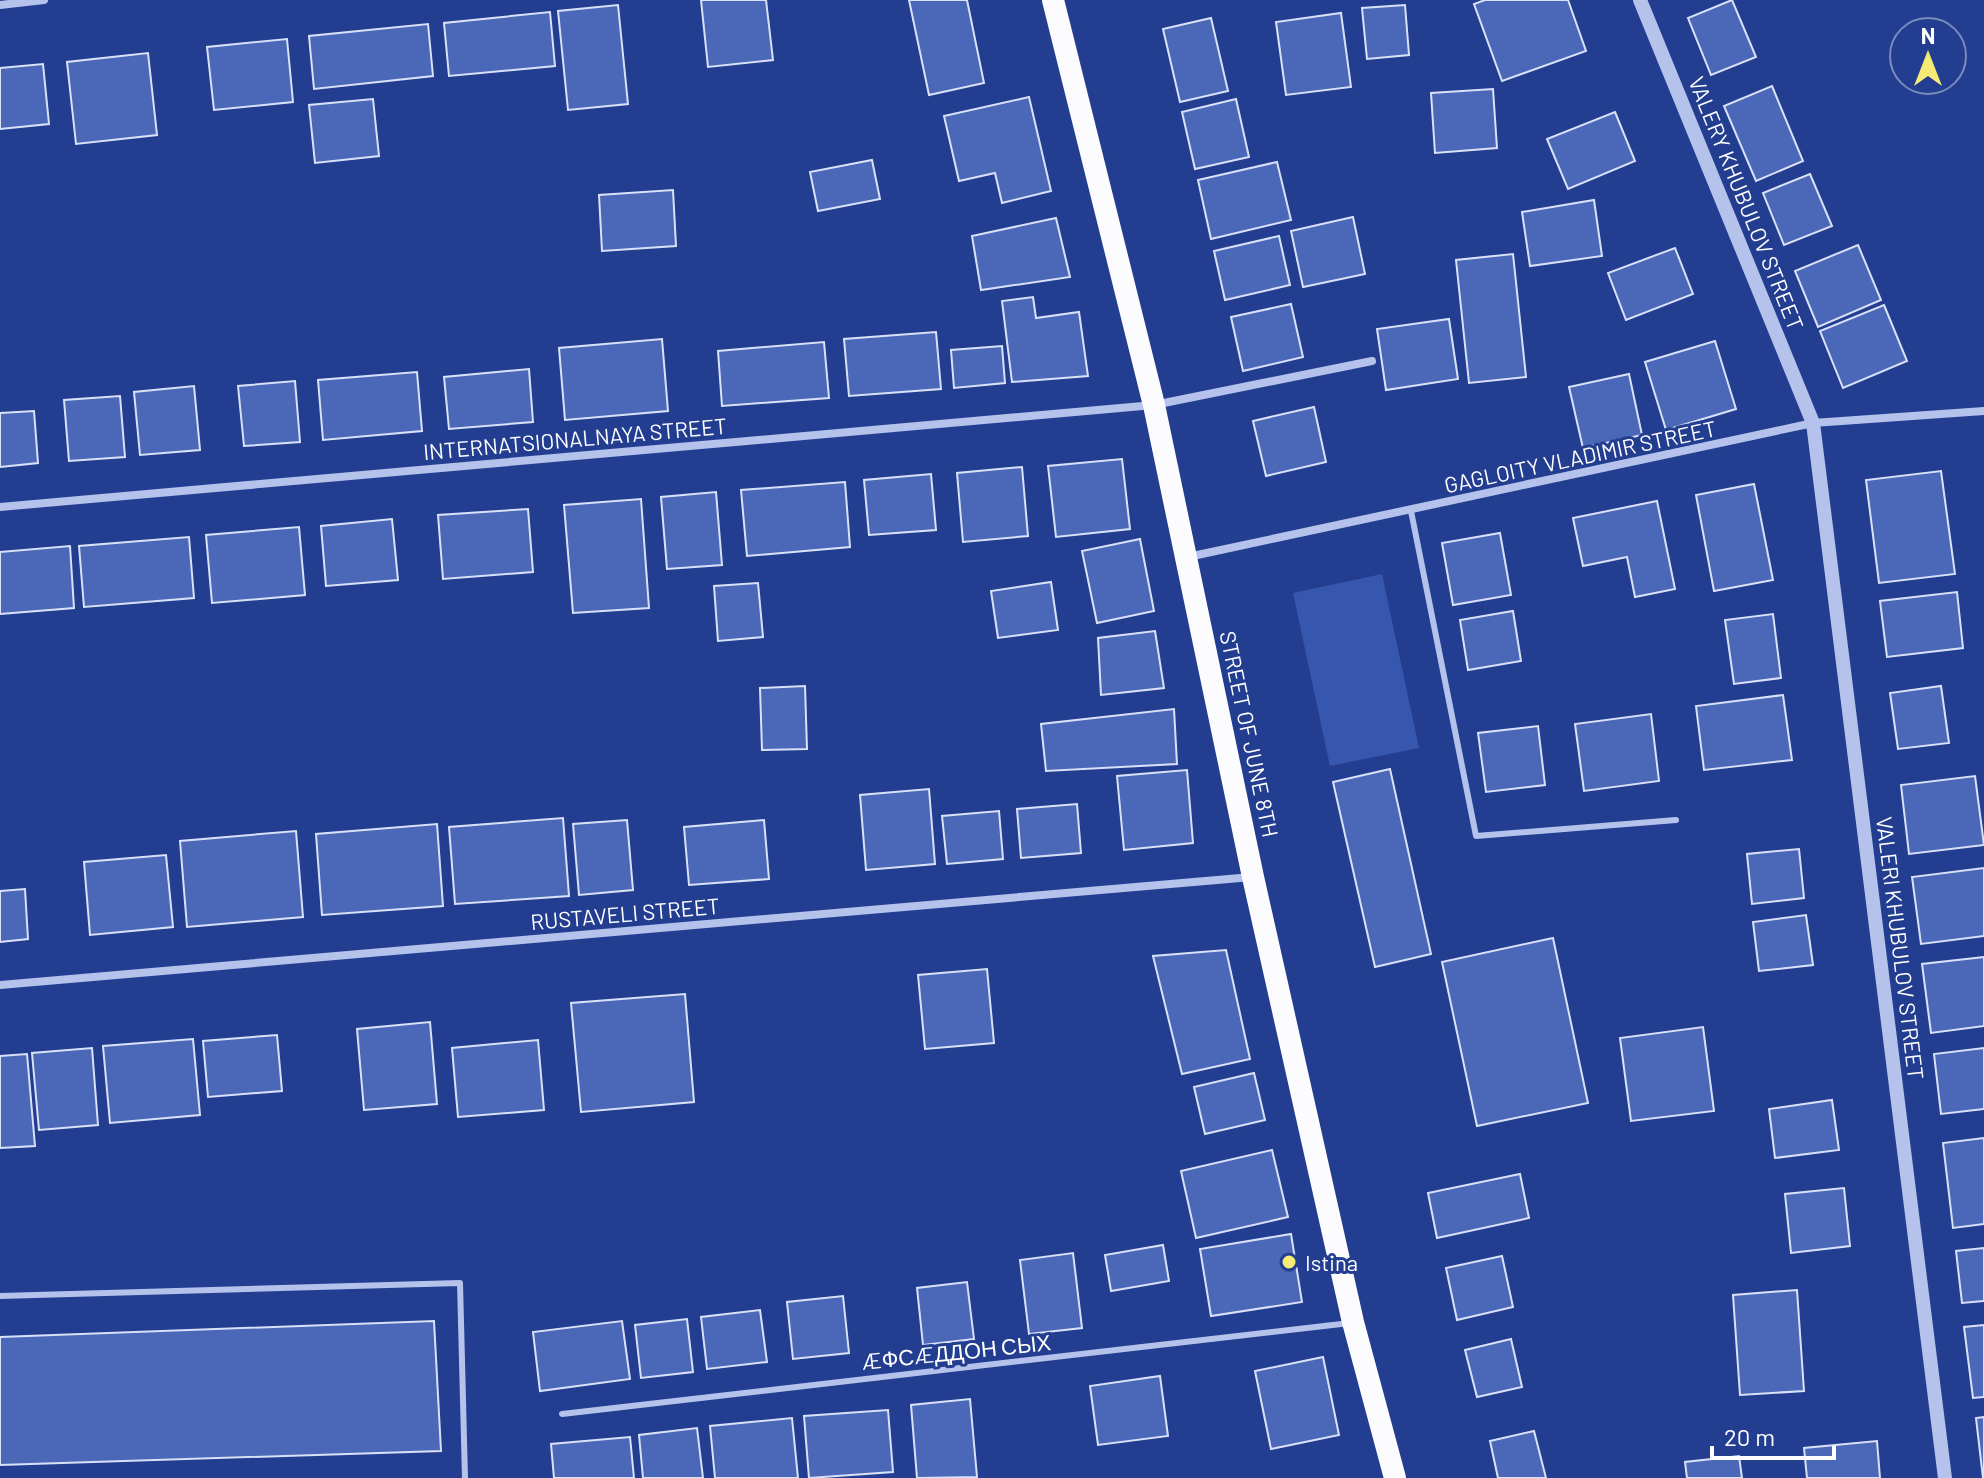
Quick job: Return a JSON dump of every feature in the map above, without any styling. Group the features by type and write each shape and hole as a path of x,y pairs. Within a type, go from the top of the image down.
{"highway":[{"name":"STREET OF JUNE 8TH","path":"1053,0 1154,405 1253,877 1353,1322 1395,1478"}],"street":[{"path":"0,5 44,0"},
{"name":"VALERY KHUBULOV STREET","path":"1640,0 1813,423"},
{"name":"INTERNATSIONALNAYA STREET","path":"0,507 1154,405 1372,361"},
{"name":"GAGLOITY VLADIMIR STREET","path":"1188,557 1813,423 1984,411"},
{"name":"VALERI KHUBULOV STREET","path":"1813,423 1945,1478"},
{"name":"RUSTAVELI STREET","path":"0,985 1253,877"}],"lane":[{"path":"1411,511 1476,836 1676,820"},
{"path":"0,1296 460,1283 465,1478"},
{"name":"ÆФСÆДДОН СЫХ","path":"562,1414 1314,1329 1353,1322"}],"shaded area":[{"path":"1382,574 1419,748 1330,766 1293,593"}],"building":[{"path":"701,0 766,0 773,60 708,67"},
{"path":"909,0 967,0 984,83 929,95"},
{"path":"1485,0 1568,0 1586,51 1502,81 1474,4"},
{"path":"1732,0 1756,57 1711,75 1688,18"},
{"path":"618,5 628,104 568,110 558,11"},
{"path":"1405,5 1409,55 1367,59 1362,8"},
{"path":"550,12 555,66 449,76 444,23"},
{"path":"1341,13 1351,87 1286,95 1276,22"},
{"path":"1211,18 1228,91 1180,102 1163,29"},
{"path":"428,24 433,76 314,89 309,36"},
{"path":"287,39 293,102 214,110 207,47"},
{"path":"148,53 157,135 76,144 67,62"},
{"path":"43,64 49,124 0,129 0,68"},
{"path":"1772,86 1803,161 1756,181 1724,106"},
{"path":"1493,89 1497,148 1435,153 1431,93"},
{"path":"1029,97 1051,191 1002,203 995,173 959,181 944,116"},
{"path":"373,99 379,156 315,163 309,105"},
{"path":"1236,99 1249,157 1195,169 1182,112"},
{"path":"1615,112 1635,161 1568,189 1547,139"},
{"path":"872,160 880,199 818,211 810,172"},
{"path":"1277,162 1291,220 1211,239 1198,180"},
{"path":"1810,174 1832,226 1784,245 1763,193"},
{"path":"673,190 676,246 602,251 599,195"},
{"path":"1594,200 1602,256 1530,266 1522,212"},
{"path":"1353,217 1365,274 1303,287 1291,231"},
{"path":"1056,218 1070,277 981,290 972,236"},
{"path":"1279,236 1290,285 1225,300 1214,251"},
{"path":"1858,245 1881,300 1818,327 1795,271"},
{"path":"1675,248 1693,294 1626,320 1608,273"},
{"path":"1513,254 1526,377 1469,383 1456,260"},
{"path":"1033,297 1036,318 1079,312 1088,376 1012,382 1002,301"},
{"path":"1291,304 1303,357 1243,371 1231,317"},
{"path":"1884,305 1907,361 1843,388 1820,331"},
{"path":"1449,319 1458,379 1386,390 1377,329"},
{"path":"936,332 941,389 849,396 844,339"},
{"path":"662,339 668,411 565,420 559,348"},
{"path":"1715,341 1736,409 1666,430 1645,362"},
{"path":"824,342 829,398 722,406 718,351"},
{"path":"1002,346 1005,383 954,388 951,350"},
{"path":"529,369 533,422 449,429 444,377"},
{"path":"417,372 422,431 323,440 318,380"},
{"path":"1629,374 1642,435 1583,448 1569,387"},
{"path":"295,381 300,442 244,446 238,386"},
{"path":"194,386 200,450 140,455 134,392"},
{"path":"120,396 125,457 69,461 64,400"},
{"path":"1314,407 1326,462 1266,476 1253,421"},
{"path":"34,411 38,463 0,467 0,413"},
{"path":"1122,459 1130,529 1056,537 1048,466"},
{"path":"1022,467 1028,536 963,542 957,473"},
{"path":"1941,471 1955,574 1879,583 1866,480"},
{"path":"931,474 936,530 869,535 864,480"},
{"path":"845,482 850,547 747,556 741,490"},
{"path":"1754,484 1773,580 1714,591 1696,495"},
{"path":"716,492 722,565 667,569 661,497"},
{"path":"641,499 649,608 573,613 564,505"},
{"path":"1657,501 1675,589 1635,597 1627,557 1583,566 1573,518"},
{"path":"528,509 533,572 443,579 438,515"},
{"path":"392,519 398,580 326,586 321,526"},
{"path":"299,527 305,595 212,603 206,535"},
{"path":"1500,533 1511,595 1453,605 1442,543"},
{"path":"189,537 194,598 84,607 79,546"},
{"path":"1140,539 1154,611 1097,623 1082,551"},
{"path":"70,546 74,608 0,614 0,552"},
{"path":"1051,582 1058,630 998,638 991,591"},
{"path":"758,583 763,637 718,641 714,586"},
{"path":"1957,592 1963,648 1887,657 1880,601"},
{"path":"1513,611 1521,661 1468,670 1460,620"},
{"path":"1773,614 1781,678 1734,684 1725,620"},
{"path":"1155,631 1164,688 1101,695 1098,638"},
{"path":"805,686 807,749 762,750 760,688"},
{"path":"1941,686 1949,743 1898,749 1890,693"},
{"path":"1783,695 1792,760 1704,770 1696,706"},
{"path":"1174,709 1177,764 1046,771 1041,724"},
{"path":"1651,714 1659,781 1584,791 1575,724"},
{"path":"1538,726 1545,785 1486,792 1478,733"},
{"path":"1390,769 1431,954 1375,967 1333,782"},
{"path":"1187,770 1193,843 1124,850 1117,776"},
{"path":"1975,776 1984,845 1909,854 1901,785"},
{"path":"929,789 935,864 866,870 860,795"},
{"path":"1077,804 1081,853 1021,858 1017,809"},
{"path":"999,811 1003,859 947,864 942,816"},
{"path":"563,818 569,896 455,904 449,827"},
{"path":"627,820 633,890 579,895 573,824"},
{"path":"764,820 769,879 689,885 684,827"},
{"path":"437,824 443,906 322,915 316,834"},
{"path":"296,831 303,917 187,927 180,841"},
{"path":"1799,849 1804,898 1752,904 1747,854"},
{"path":"166,855 173,927 90,935 84,862"},
{"path":"1984,868 1984,936 1921,944 1912,877"},
{"path":"25,889 28,939 0,942 0,891"},
{"path":"1806,915 1813,965 1759,971 1753,922"},
{"path":"1553,938 1588,1103 1477,1126 1442,962"},
{"path":"1226,950 1250,1059 1182,1074 1153,956"},
{"path":"1984,957 1984,1026 1931,1033 1922,964"},
{"path":"987,969 994,1043 925,1049 918,975"},
{"path":"685,994 694,1102 581,1112 571,1003"},
{"path":"430,1022 437,1104 364,1110 357,1029"},
{"path":"1703,1027 1714,1111 1631,1121 1620,1038"},
{"path":"277,1035 282,1091 208,1097 203,1041"},
{"path":"193,1039 200,1115 110,1123 103,1046"},
{"path":"538,1040 544,1110 458,1117 452,1048"},
{"path":"92,1048 98,1125 39,1130 32,1053"},
{"path":"1984,1048 1984,1109 1941,1114 1934,1054"},
{"path":"27,1054 35,1146 0,1148 0,1056"},
{"path":"1254,1073 1265,1120 1205,1134 1194,1087"},
{"path":"1832,1100 1839,1150 1775,1158 1769,1109"},
{"path":"1984,1138 1984,1224 1953,1228 1943,1143"},
{"path":"1272,1150 1288,1217 1196,1238 1181,1171"},
{"path":"1520,1174 1529,1218 1437,1238 1428,1193"},
{"path":"1844,1188 1850,1246 1791,1253 1785,1194"},
{"path":"1291,1234 1302,1302 1211,1316 1200,1249"},
{"path":"1163,1245 1169,1281 1111,1291 1105,1255"},
{"path":"1984,1248 1984,1301 1962,1303 1956,1251"},
{"path":"1073,1253 1082,1328 1029,1334 1020,1260"},
{"path":"1502,1256 1513,1307 1457,1320 1446,1268"},
{"path":"967,1282 974,1339 923,1345 917,1288"},
{"path":"1797,1290 1804,1391 1740,1395 1733,1295"},
{"path":"843,1296 849,1353 793,1359 787,1302"},
{"path":"760,1310 767,1362 707,1369 701,1317"},
{"path":"687,1319 693,1372 641,1378 635,1325"},
{"path":"434,1321 441,1451 0,1465 0,1337"},
{"path":"622,1321 630,1379 540,1391 533,1332"},
{"path":"1984,1325 1984,1397 1973,1398 1964,1327"},
{"path":"1511,1339 1522,1387 1477,1397 1465,1350"},
{"path":"1323,1357 1339,1435 1271,1449 1255,1371"},
{"path":"1160,1376 1168,1436 1098,1445 1090,1386"},
{"path":"970,1399 977,1477 917,1478 911,1405"},
{"path":"888,1410 893,1472 809,1478 804,1416"},
{"path":"1984,1417 1984,1478 1983,1478 1976,1418"},
{"path":"792,1418 798,1478 715,1478 710,1426"},
{"path":"697,1428 703,1478 643,1478 639,1435"},
{"path":"1534,1431 1546,1478 1498,1478 1490,1441"},
{"path":"630,1437 634,1478 554,1478 551,1444"},
{"path":"1877,1441 1880,1478 1807,1478 1804,1448"},
{"path":"1739,1456 1742,1478 1687,1478 1685,1462"}],"place":[{"name":"Istina","path":"1289,1262"}]}
